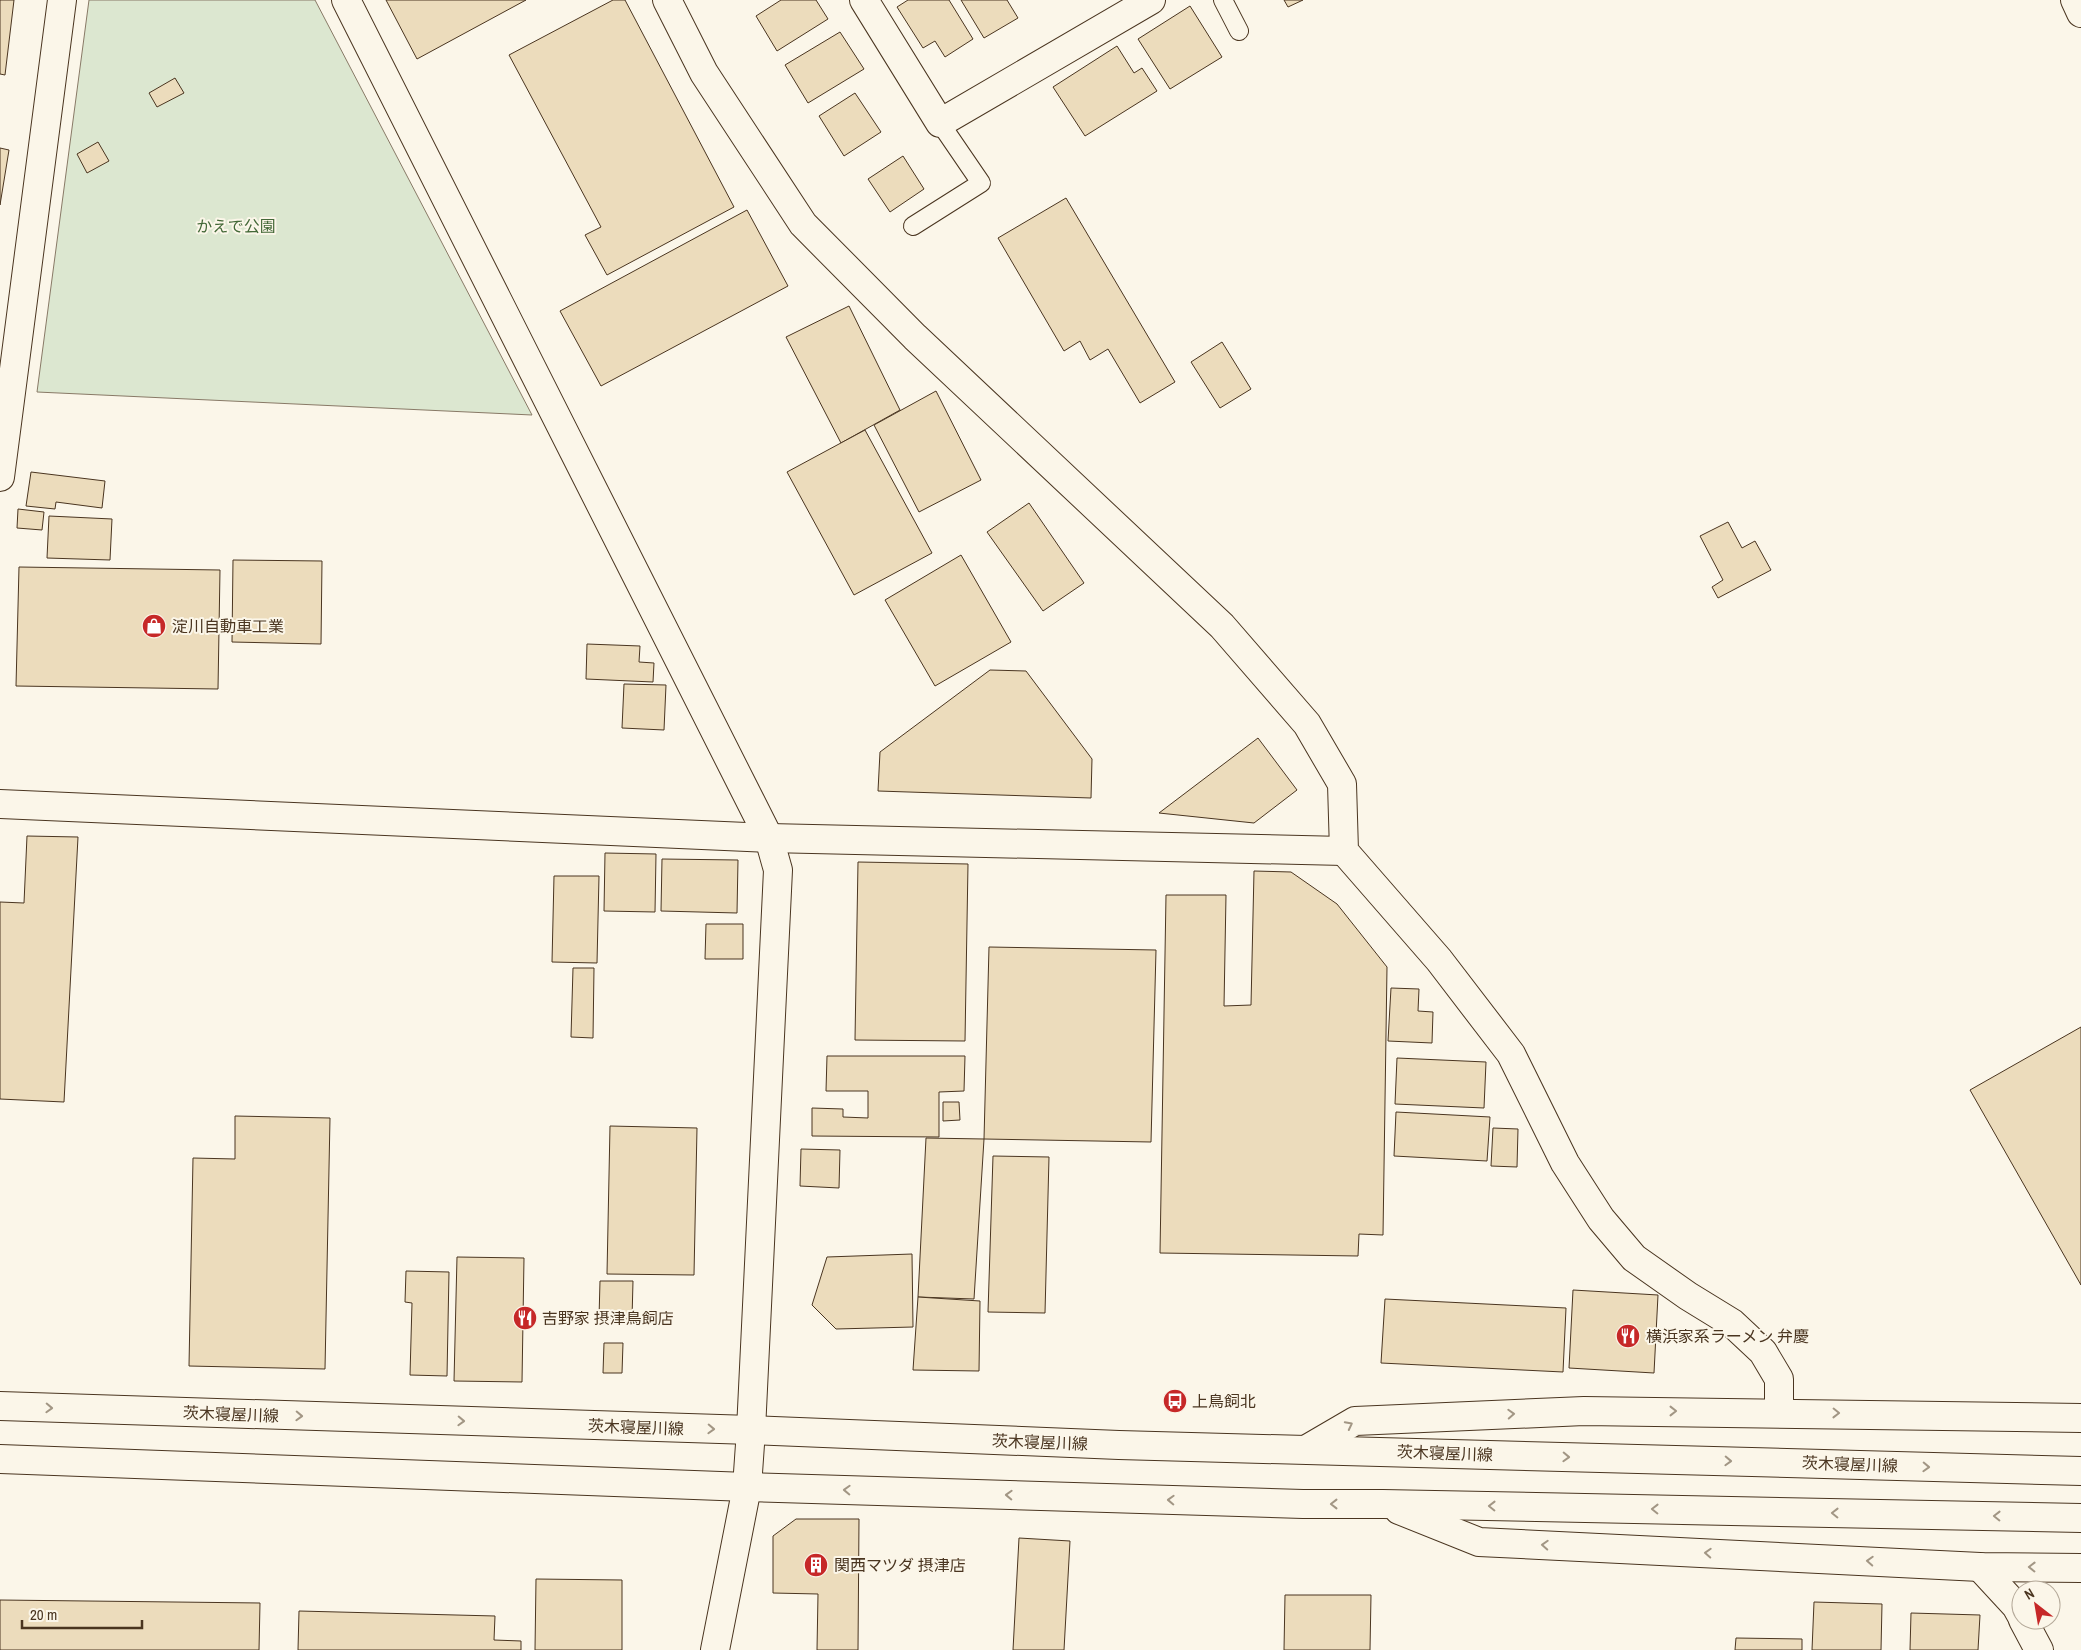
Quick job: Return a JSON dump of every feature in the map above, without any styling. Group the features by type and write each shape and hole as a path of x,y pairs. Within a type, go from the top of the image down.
{"street":[{"path":"0,477 62,0"},
{"path":"346,0 769,838 778,870 747,1487 715,1650"},
{"path":"667,0 704,73 803,224 915,337 1222,626 1307,724 1342,784 1344,851 1439,960 1511,1054 1565,1163 1606,1225 1634,1258 1688,1296 1732,1323 1763,1352 1779,1379 1779,1412"},
{"path":"864,0 940,123 1151,0"},
{"path":"2075,0 2081,13"},
{"path":"0,804 769,838 1344,851"},
{"name":"茨木寝屋川線","path":"0,1406 751,1430 1118,1445 2081,1471"},
{"path":"1307,1449 1355,1422 1584,1411 1779,1412 2081,1418"},
{"path":"0,1459 747,1487 1293,1504 1382,1504 2081,1518"},
{"path":"1382,1504 1479,1542 1980,1567 2081,1568"},
{"path":"1980,1567 2011,1601"},
{"path":"2029,1630 2039,1650"}],"lane":[{"path":"1222,0 1239,31"},
{"path":"912,226 981,183 940,123"}],"green space":[{"name":"かえで公園","path":"89,0 315,0 532,415 37,392"}],"building":[{"path":"0,0 14,0 5,75 0,74"},
{"path":"386,0 526,0 417,59"},
{"path":"613,0 625,0 734,207 607,275 585,235 601,227 509,55"},
{"path":"781,0 816,0 828,19 777,51 756,16"},
{"path":"908,0 949,0 973,39 945,57 935,41 923,48 897,7"},
{"path":"961,0 1007,0 1018,18 984,38"},
{"path":"1284,0 1303,0 1288,7"},
{"path":"1190,6 1222,57 1170,89 1138,39"},
{"path":"840,32 864,69 808,103 785,65"},
{"path":"1117,46 1134,73 1142,68 1157,91 1085,136 1053,87"},
{"path":"175,78 184,93 157,107 149,93"},
{"path":"855,93 881,132 844,156 819,116"},
{"path":"98,142 109,161 87,173 77,154"},
{"path":"0,148 9,150 0,205"},
{"path":"903,156 924,189 890,212 868,179"},
{"path":"1066,198 1175,382 1140,403 1108,349 1090,360 1080,341 1064,351 998,238"},
{"path":"747,210 788,286 601,386 560,311"},
{"path":"849,306 900,410 841,443 786,337"},
{"path":"1222,342 1251,389 1220,408 1191,362"},
{"path":"936,391 981,480 919,512 874,425"},
{"path":"865,430 932,553 854,595 787,472"},
{"path":"31,472 105,481 102,508 56,502 55,509 26,506"},
{"path":"1029,503 1084,583 1043,611 987,532"},
{"path":"18,509 44,512 42,530 17,528"},
{"path":"49,516 112,519 110,560 47,558"},
{"path":"1728,522 1742,548 1755,541 1771,570 1718,598 1712,587 1723,580 1700,536"},
{"path":"961,555 1011,642 935,686 885,600"},
{"path":"233,560 322,561 321,644 232,642"},
{"path":"19,567 220,570 218,689 16,686"},
{"path":"587,644 640,646 639,662 654,663 653,682 586,679"},
{"path":"990,670 1026,671 1092,759 1091,798 878,791 880,752"},
{"path":"624,684 666,685 664,730 622,728"},
{"path":"1258,738 1297,790 1254,823 1159,813"},
{"path":"27,836 78,837 64,1102 0,1099 0,902 24,903"},
{"path":"605,853 656,854 655,912 604,911"},
{"path":"662,859 738,860 737,913 661,911"},
{"path":"858,862 968,864 965,1041 855,1040"},
{"path":"1254,871 1291,872 1337,904 1387,967 1383,1235 1359,1234 1358,1256 1160,1253 1166,895 1226,895 1224,1006 1251,1005"},
{"path":"554,876 599,876 597,963 552,962"},
{"path":"706,924 743,924 743,959 705,959"},
{"path":"989,947 1156,950 1151,1142 984,1139"},
{"path":"573,968 594,968 593,1038 571,1037"},
{"path":"1391,988 1419,989 1418,1011 1433,1012 1432,1043 1388,1041"},
{"path":"2081,1027 2081,1285 1970,1090"},
{"path":"827,1056 965,1056 964,1091 939,1092 939,1137 812,1136 812,1108 843,1109 843,1117 868,1118 868,1091 826,1091"},
{"path":"1397,1058 1486,1062 1484,1108 1395,1104"},
{"path":"943,1102 959,1102 960,1120 943,1121"},
{"path":"1396,1112 1490,1117 1487,1161 1394,1156"},
{"path":"235,1116 330,1118 325,1369 189,1366 193,1158 235,1159"},
{"path":"610,1126 697,1128 694,1275 607,1274"},
{"path":"1493,1128 1518,1129 1517,1167 1491,1166"},
{"path":"926,1138 984,1139 974,1299 918,1297"},
{"path":"801,1149 840,1150 839,1188 800,1186"},
{"path":"993,1156 1049,1157 1045,1313 988,1312"},
{"path":"912,1254 913,1327 836,1329 812,1305 827,1257"},
{"path":"457,1257 524,1258 522,1382 454,1381"},
{"path":"406,1271 449,1272 447,1376 410,1375 412,1303 405,1302"},
{"path":"600,1281 633,1281 632,1319 599,1318"},
{"path":"1573,1290 1658,1295 1654,1373 1569,1368"},
{"path":"918,1297 980,1301 979,1371 913,1370"},
{"path":"1385,1299 1566,1308 1563,1372 1381,1363"},
{"path":"604,1343 623,1343 622,1373 603,1373"},
{"name":"関西マツダ 摂津店","path":"796,1519 859,1519 858,1650 817,1650 818,1594 773,1593 773,1536"},
{"path":"1019,1538 1070,1541 1064,1650 1013,1650"},
{"path":"536,1579 622,1580 622,1650 535,1650"},
{"path":"1285,1595 1371,1595 1370,1650 1284,1650"},
{"path":"0,1600 260,1603 259,1650 0,1650"},
{"path":"1814,1602 1882,1604 1881,1650 1812,1650"},
{"path":"299,1611 495,1616 494,1640 521,1641 521,1650 298,1650"},
{"path":"1911,1613 1980,1615 1978,1650 1910,1650"},
{"path":"1736,1638 1802,1639 1802,1650 1735,1650"}],"place":[{"name":"淀川自動車工業","path":"154,626"},
{"name":"吉野家 摂津鳥飼店","path":"525,1318"},
{"name":"横浜家系ラーメン 弁慶","path":"1628,1336"},
{"name":"上鳥飼北","path":"1175,1401"},
{"name":"関西マツダ 摂津店","path":"816,1565"}]}
